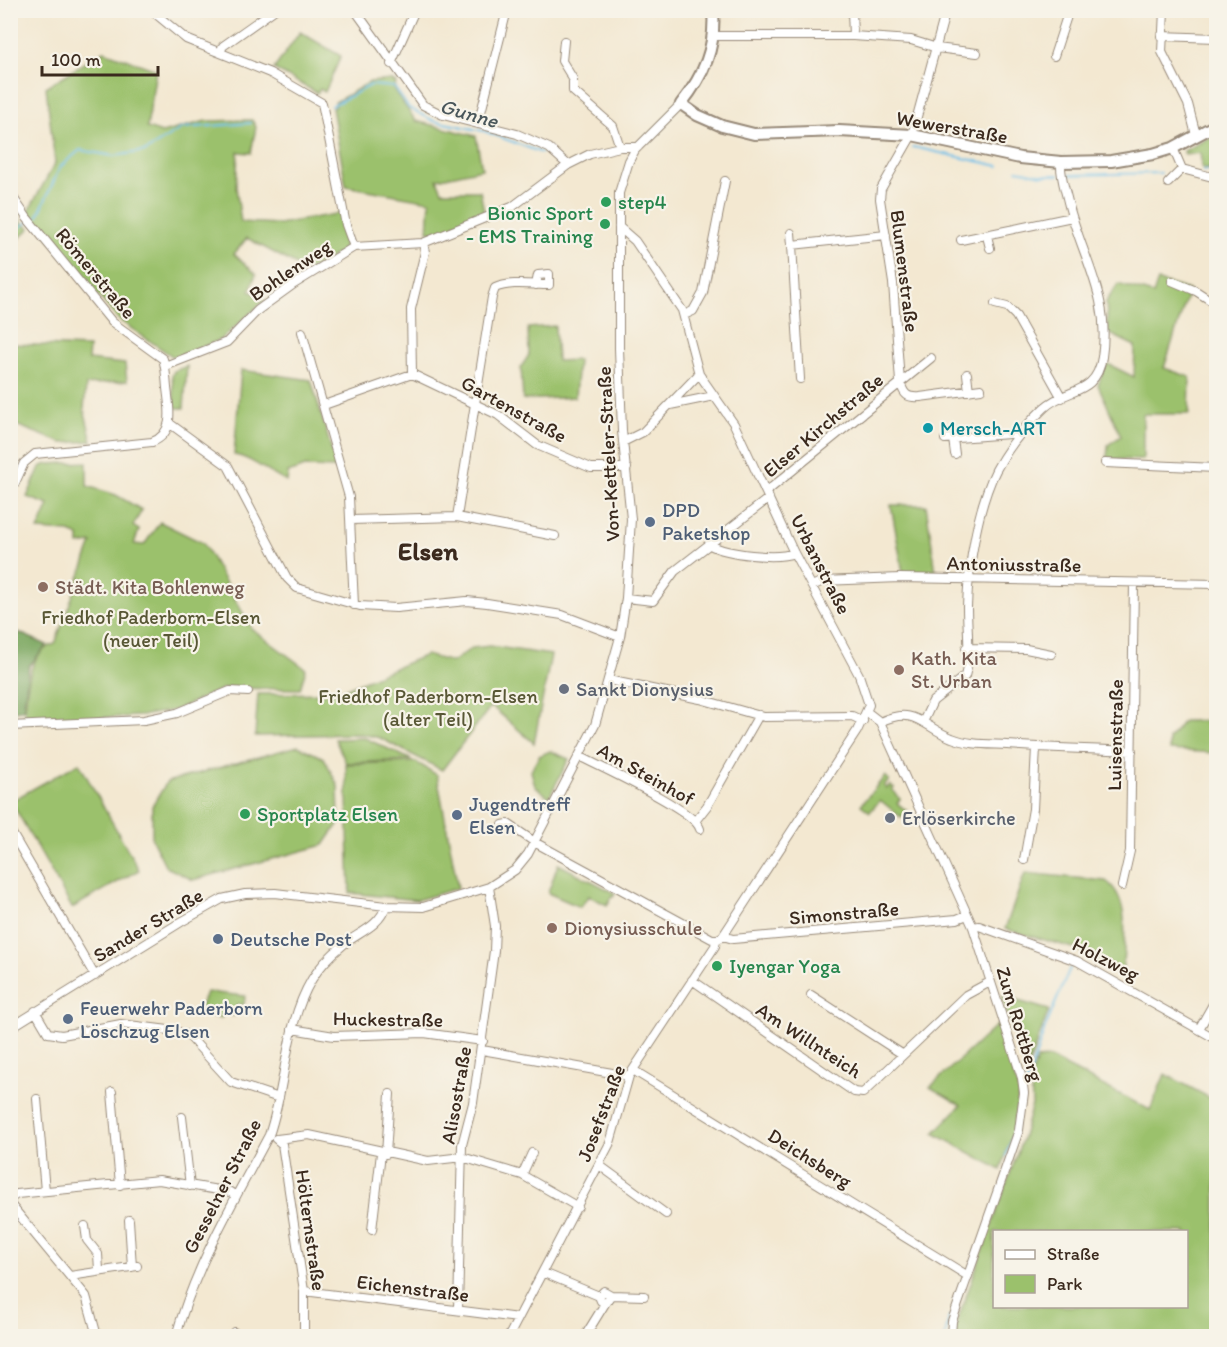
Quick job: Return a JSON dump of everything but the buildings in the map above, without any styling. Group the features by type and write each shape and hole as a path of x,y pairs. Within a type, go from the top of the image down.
{"main road":[{"path":"681,104 707,66 713,36 713,10"},
{"name":"Wewerstraße","path":"681,104 697,115 722,126 753,134 839,131 912,135 1020,158 1061,170 1127,159 1173,147 1216,125"}],"street":[{"path":"150,10 186,39 270,73 325,106 346,225 354,248"},
{"path":"220,52 223,46 274,10"},
{"path":"355,10 391,64 423,105 443,115 517,134 549,148 568,165"},
{"path":"391,64 415,10"},
{"path":"478,124 507,10"},
{"path":"852,10 853,36"},
{"name":"Blumenstraße","path":"900,382 894,292 880,194 912,135 946,10"},
{"path":"1054,56 1068,13 1061,10"},
{"path":"1164,10 1162,52 1188,104 1196,135"},
{"path":"713,36 853,36 911,40 937,48 977,53"},
{"path":"1161,36 1216,38"},
{"path":"564,40 562,61 573,79 573,91 613,126 620,147"},
{"name":"Von-Ketteler-Straße","path":"386,906 423,907 489,887 517,868 536,843 596,725 620,637 626,598 631,519 623,442 617,295 621,184 629,161 638,147 681,104"},
{"name":"Bohlenweg","path":"165,366 227,342 258,310 294,284 354,248 423,243 512,207 568,165 590,154 620,147 638,147"},
{"path":"1173,147 1182,169"},
{"path":"1182,169 1216,178"},
{"path":"1168,183 1182,169"},
{"path":"924,720 933,701 962,681 966,670 968,579 993,478 1022,433 1045,407 1076,393 1094,378 1102,348 1100,294 1072,217 1061,170"},
{"path":"684,315 693,311 703,293 725,182"},
{"name":"Römerstraße","path":"10,193 112,322 158,354 165,366"},
{"path":"961,240 1072,217"},
{"name":"Urbanstraße","path":"619,227 635,241 684,315 699,374 734,424 794,553 868,695 867,712"},
{"path":"791,233 800,379"},
{"path":"792,245 886,235"},
{"path":"987,236 990,248"},
{"path":"324,405 412,374 411,309 425,252 423,243"},
{"path":"1172,281 1196,291 1216,304"},
{"path":"457,517 495,288 536,285"},
{"path":"995,304 1007,307 1016,316 1062,398"},
{"path":"302,332 348,496 354,605"},
{"name":"Elser Kirchstraße","path":"626,598 653,601 675,571 710,545 931,358"},
{"path":"10,494 24,463 35,454 152,442 162,436 169,423 165,366"},
{"name":"Gartenstraße","path":"412,374 498,415 537,445 591,468 627,468"},
{"path":"623,442 640,434 699,374"},
{"path":"967,374 969,391"},
{"name":"Elser Kirchstraße","path":"900,382 904,394 912,398 981,389"},
{"path":"669,406 714,396"},
{"path":"169,423 228,466 291,584 354,605 396,608 467,601 562,615 620,637"},
{"path":"955,454 949,439 1022,433"},
{"path":"1105,463 1216,468"},
{"path":"351,520 457,517 555,536"},
{"path":"710,545 771,557 794,553"},
{"name":"Antoniusstraße","path":"812,586 823,581 968,579 1216,584"},
{"name":"Luisenstraße","path":"1122,886 1130,851 1134,583"},
{"path":"966,648 1026,649 1051,654"},
{"path":"608,680 700,699 759,716 852,716 863,721"},
{"path":"10,726 144,720 177,713 230,691 248,692"},
{"path":"867,712 880,723 973,927"},
{"name":"Josefstraße","path":"509,1336 610,1143 631,1073 867,712"},
{"name":"Am Steinhof","path":"696,820 707,806 759,716"},
{"path":"880,723 889,718 908,716 924,720 951,738 977,743 1132,751"},
{"path":"1024,860 1033,809 1036,747"},
{"name":"Am Steinhof","path":"581,757 651,791 696,820 700,829"},
{"path":"503,825 508,824 536,843"},
{"path":"10,830 95,976"},
{"name":"Simonstraße","path":"536,843 719,938 734,939 957,919 967,915"},
{"name":"Alisostraße","path":"458,1310 462,1145 473,1103 482,1050 494,951 495,926 489,887"},
{"name":"Sander Straße","path":"10,1028 208,905 234,896 275,893 386,906"},
{"name":"Gesselner Straße","path":"176,1336 201,1266 269,1135 279,1098 292,1029 306,992 321,966 345,943 373,926 382,916 386,906"},
{"name":"Holzweg","path":"973,927 979,926 1069,957 1216,1039"},
{"name":"Zum Rottberg","path":"951,1336 952,1321 1019,1130 1023,1111 1022,1078 973,927"},
{"name":"Am Willnteich","path":"692,980 854,1092 863,1093 966,995 990,982"},
{"name":"Am Willnteich","path":"811,995 902,1054"},
{"path":"1199,1029 1216,999"},
{"path":"35,1011 48,1033 63,1035 120,1024 176,1030 189,1036 231,1082 279,1098"},
{"name":"Huckestraße","path":"292,1029 334,1036 424,1033 483,1041"},
{"path":"482,1050 631,1073"},
{"name":"Deichsberg","path":"631,1073 968,1276"},
{"path":"112,1092 120,1185"},
{"path":"372,1230 390,1094"},
{"path":"37,1099 45,1191"},
{"path":"182,1117 190,1186"},
{"path":"269,1135 278,1140 309,1135 428,1161 462,1157 522,1175 578,1207"},
{"name":"Hölternstraße","path":"278,1140 282,1144 304,1291 304,1336"},
{"path":"522,1175 532,1153"},
{"path":"599,1165 666,1214"},
{"path":"10,1199 17,1194 159,1180 230,1192 236,1196"},
{"path":"10,1204 86,1296 97,1336"},
{"path":"70,1276 135,1266 129,1220"},
{"path":"85,1226 87,1240 98,1254 99,1270"},
{"path":"544,1273 599,1296 601,1301 609,1298 644,1296"},
{"name":"Eichenstraße","path":"304,1291 518,1318"},
{"path":"585,1336 609,1298"}],"green space":[{"path":"300,32 341,56 325,92 320,89 317,93 274,69"},
{"path":"104,51 156,70 147,128 162,133 206,121 252,120 256,127 251,153 238,152 236,187 241,222 279,224 341,213 345,239 344,250 307,271 247,238 234,254 256,274 250,291 265,300 220,340 178,356 172,356 119,320 28,212 55,163 46,87"},
{"path":"391,80 396,83 394,90 416,121 476,136 482,169 437,179 442,191 480,191 484,211 436,234 428,231 430,201 346,186 332,108 336,106 335,102 370,82"},
{"path":"1216,134 1216,169 1202,169 1200,153 1185,155 1184,151"},
{"path":"10,205 22,223 30,228 11,246"},
{"path":"1158,281 1189,290 1164,368 1190,377 1189,414 1143,414 1143,460 1107,459 1108,445 1121,436 1098,385 1106,363 1134,377 1135,346 1108,333 1106,302 1118,284 1153,294"},
{"path":"555,326 557,361 578,360 575,397 523,400 521,367 529,355 528,328"},
{"path":"11,344 89,347 88,360 125,364 127,381 86,385 84,409 92,441 62,443 11,423"},
{"path":"187,366 184,408 175,408 172,376 174,371"},
{"path":"241,370 311,380 337,468 305,467 288,473 287,482 248,459 234,455"},
{"name":"Friedhof Paderborn-Elsen (neuer Teil)","path":"87,462 87,486 116,495 142,510 133,526 139,530 134,544 144,545 160,522 203,543 252,629 306,669 300,689 224,688 175,710 141,716 24,721 27,688 33,666 45,649 55,644 92,543 79,545 79,536 69,532 38,530 49,505 27,497 40,467 47,464"},
{"path":"891,505 926,505 936,572 903,573"},
{"path":"11,629 47,645 29,666 23,710 11,711"},
{"name":"Friedhof Paderborn-Elsen (alter Teil)","path":"490,646 551,655 534,743 491,706 442,770 380,738 362,734 255,736 258,694 335,693 426,655 452,662 472,648"},
{"path":"1183,721 1215,721 1214,753 1169,750 1169,739"},
{"path":"365,738 412,760 346,763 335,739"},
{"name":"Sportplatz Elsen","path":"298,746 324,758 338,786 339,823 324,845 193,880 166,867 152,839 152,806 167,782"},
{"path":"550,751 569,759 549,797 535,786 531,771 539,756"},
{"name":"Sportplatz Elsen","path":"416,762 437,775 458,888 417,900 350,893 346,764"},
{"path":"79,763 139,870 72,908 11,801"},
{"path":"885,776 889,780 884,786 887,788 890,785 894,788 892,790 900,799 897,803 907,811 901,817 880,800 870,812 861,805"},
{"path":"558,864 615,893 607,905 589,896 580,907 548,893"},
{"path":"1025,873 1106,881 1114,889 1123,911 1125,937 1122,974 1077,949 1005,929"},
{"path":"206,992 245,996 244,1005 237,1004 234,1016 223,1013 221,1019 199,1011"},
{"path":"1001,996 1049,1010 1027,1069"},
{"path":"998,1024 1019,1092 1013,1131 1001,1170 934,1133 961,1105 930,1087"},
{"path":"1050,1058 1150,1110 1165,1074 1216,1101 1216,1331 1177,1336 955,1336 957,1322 1022,1140 1032,1105 1031,1077 1037,1059"}],"waterway":[{"name":"Gunne","path":"331,106 371,85 394,87 409,108 434,121 484,131 542,153"},
{"name":"Gunne","path":"10,233 38,216 60,167 80,150 114,156 146,151 182,128 251,123"},
{"path":"913,147 999,166"},
{"path":"1017,170 1043,175 1059,175"},
{"path":"1203,171 1216,171"},
{"path":"1065,175 1161,173"},
{"path":"1026,1084 1045,1028 1070,968"},
{"path":"1006,1156 1016,1125"},
{"path":"945,1336 949,1317"}],"place":[{"name":"step4","path":"606,202"},
{"name":"Bionic Sport - EMS Training","path":"605,224"},
{"name":"Mersch-ART","path":"928,428"},
{"name":"DPD Paketshop","path":"650,522"},
{"name":"Städt. Kita Bohlenweg","path":"43,587"},
{"name":"Kath. Kita St. Urban","path":"899,670"},
{"name":"Sankt Dionysius","path":"564,689"},
{"name":"Sportplatz Elsen","path":"245,814"},
{"name":"Jugendtreff Elsen","path":"457,815"},
{"name":"Erlöserkirche","path":"890,818"},
{"name":"Dionysiusschule","path":"552,928"},
{"name":"Deutsche Post","path":"218,939"},
{"name":"Iyengar Yoga","path":"717,966"},
{"name":"Feuerwehr Paderborn Löschzug Elsen","path":"68,1019"}],"district":[{"name":"Elsen","path":"428,551"}]}
